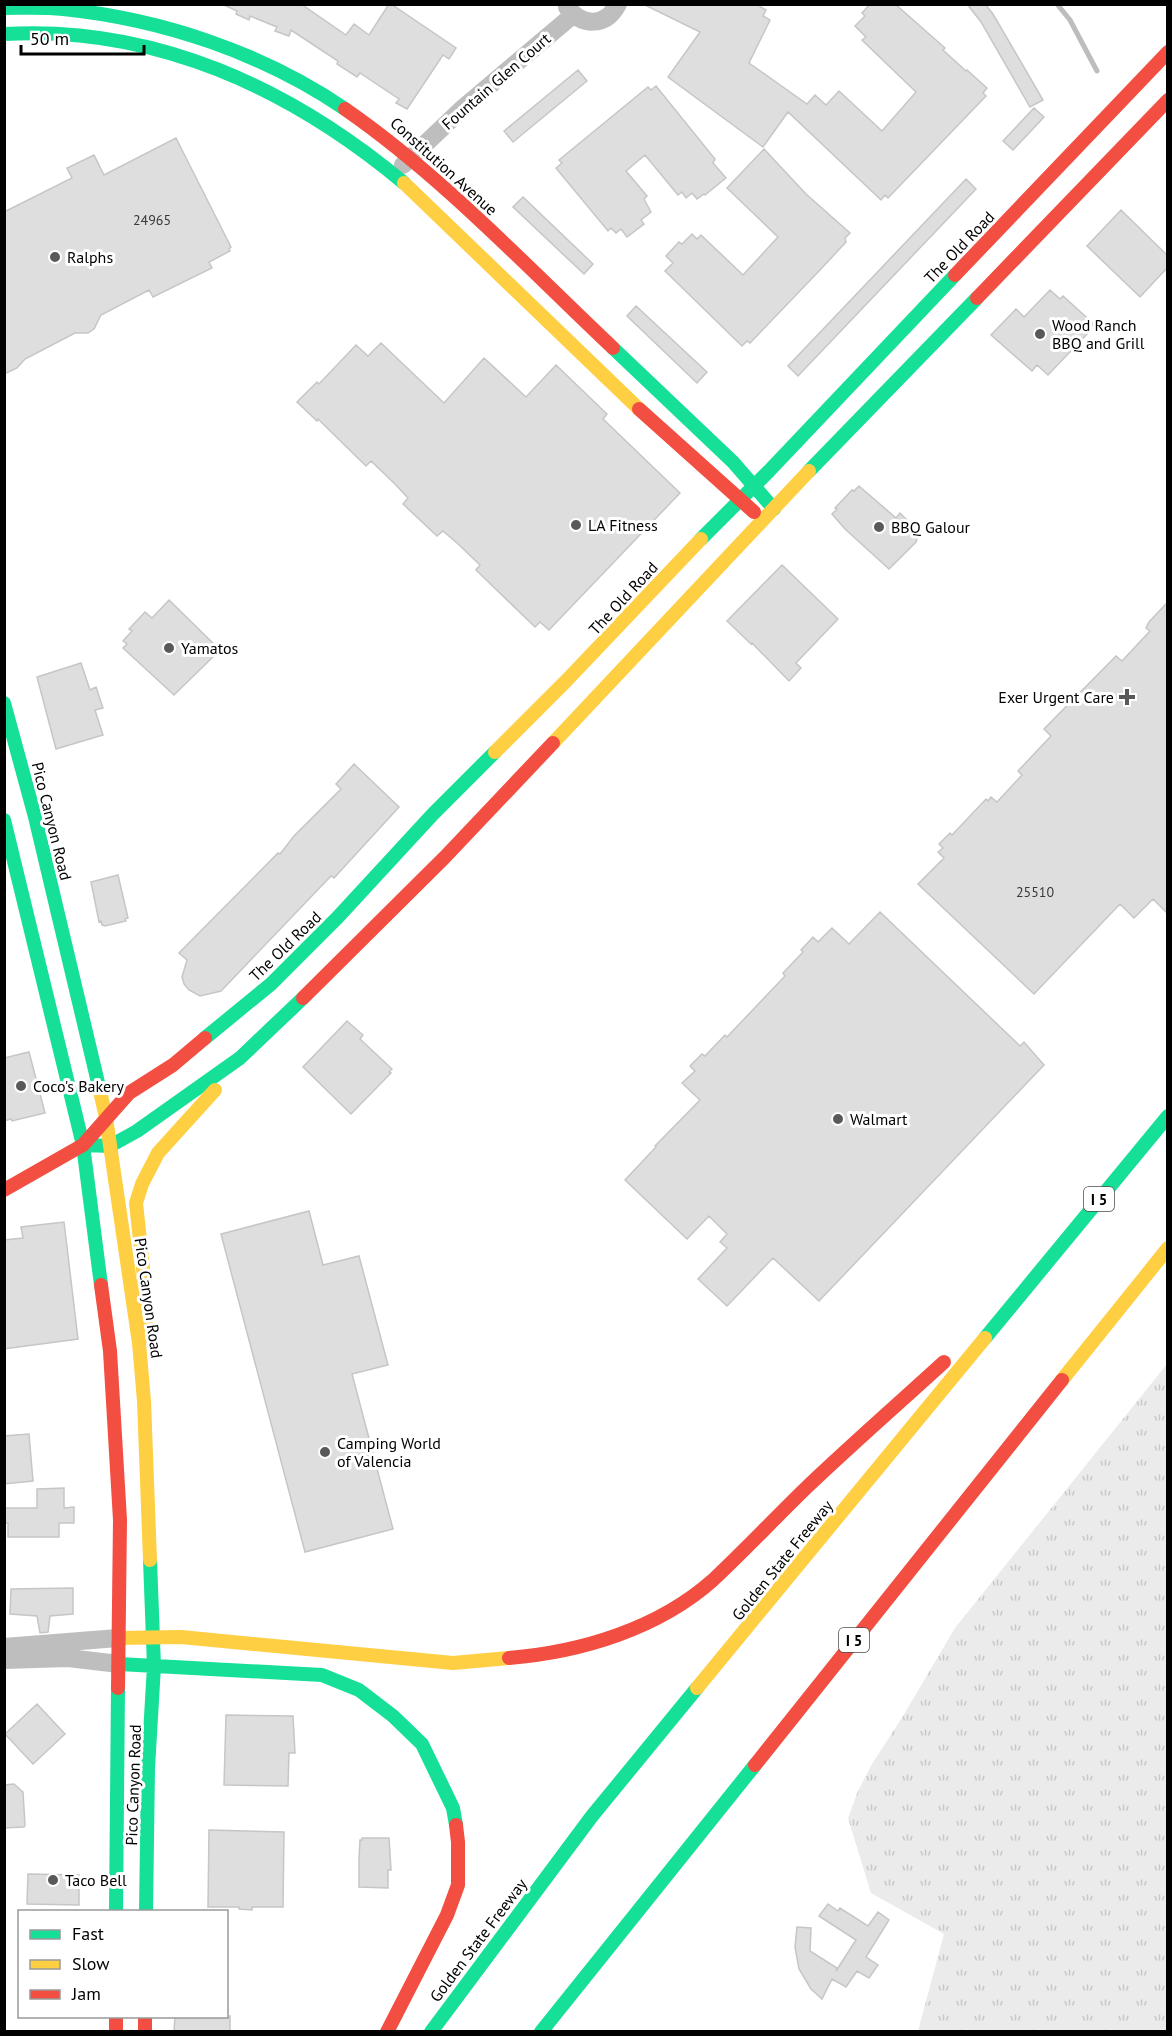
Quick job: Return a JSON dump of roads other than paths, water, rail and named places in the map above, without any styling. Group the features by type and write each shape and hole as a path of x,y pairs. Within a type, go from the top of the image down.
{"main road":[{"name":"Constitution Avenue","path":"4,8 27,5 79,6 170,24 250,55 321,92 378,129 412,157 733,462 774,509"},
{"path":"4,34 51,32 103,37 154,49 204,64 274,95 338,130 395,174 646,415 763,520"},
{"name":"The Old Road","path":"4,1190 83,1145 129,1093 172,1065 271,984 338,917 433,814 567,680 754,486 1167,52"},
{"path":"83,1145 110,1146 138,1131 240,1058 324,978 445,857 763,520 1167,100"},
{"name":"Pico Canyon Road","path":"4,703 35,817 106,1118 140,1343 154,1666 148,1768 146,1910"},
{"name":"Pico Canyon Road","path":"4,820 83,1145 110,1351 120,1520 116,1910"},
{"path":"140,1343 148,1315 136,1203 140,1186 156,1154 202,1106 240,1058"},
{"name":"Golden State Freeway","path":"431,2031 592,1816 1167,1116"},
{"name":"I 5","path":"541,2031 1167,1248"},
{"path":"118,1638 153,1636 453,1662 538,1656 588,1646 662,1616 711,1581 808,1486 1031,1282"},
{"path":"119,1664 322,1676 358,1690 393,1716 422,1744 453,1808 458,1842 458,1885 447,1915 387,2031"}],"street":[{"name":"Fountain Glen Court","path":"395,174 569,10 588,22 598,22 613,13 618,4"},
{"path":"4,1647 118,1638"},
{"path":"4,1660 68,1658 119,1664"}],"waterway":[{"path":"1057,4 1070,20 1097,71"}],"place":[{"name":"Ralphs","path":"55,257"},
{"name":"Wood Ranch BBQ and Grill","path":"1040,334"},
{"name":"LA Fitness","path":"576,525"},
{"name":"BBQ Galour","path":"879,527"},
{"name":"Yamatos","path":"169,648"},
{"name":"Exer Urgent Care","path":"1127,697"},
{"name":"Coco's Bakery","path":"21,1086"},
{"name":"Walmart","path":"838,1119"},
{"name":"Camping World of Valencia","path":"325,1452"},
{"name":"Taco Bell","path":"53,1880"}]}
